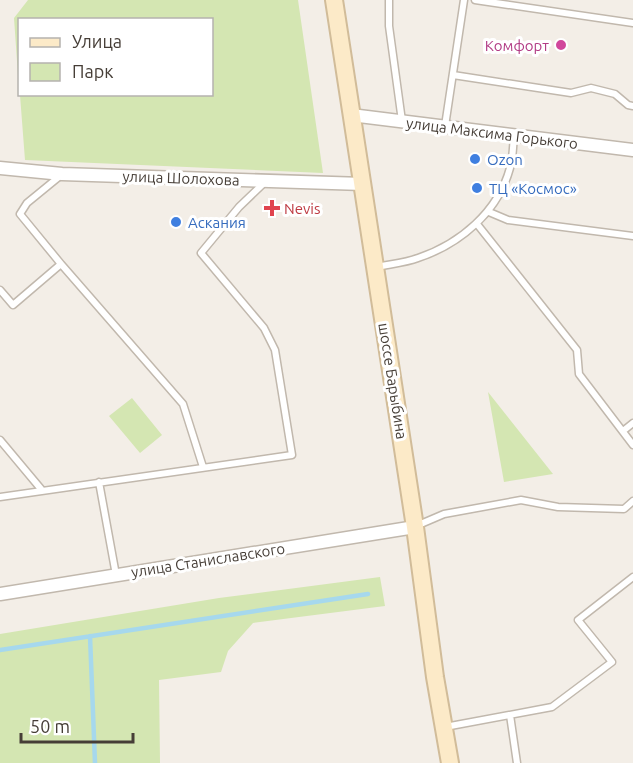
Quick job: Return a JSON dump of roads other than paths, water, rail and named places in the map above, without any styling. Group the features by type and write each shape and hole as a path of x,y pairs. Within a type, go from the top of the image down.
{"main road":[{"name":"шоссе Барыбина","path":"334,0 415,527 435,677 450,763"}],"street":[{"name":"улица Максима Горького","path":"351,115 633,150"},
{"name":"улица Шолохова","path":"0,168 62,174 363,184"},
{"name":"улица Станиславского","path":"0,594 415,527"}],"lane":[{"path":"389,0 389,26 402,121"},
{"path":"445,127 464,0"},
{"path":"475,0 633,23"},
{"path":"453,75 571,93 591,88 615,94 628,105 633,106"},
{"path":"376,267 426,255 477,224 489,212 500,194 511,166 514,135"},
{"path":"62,174 27,203 20,214 183,404 203,467"},
{"path":"0,497 42,489 292,455 274,350 264,327 201,253 239,207 267,180"},
{"path":"489,212 508,220 633,236"},
{"path":"477,224 577,350 579,374 633,445"},
{"path":"0,290 13,305 61,264"},
{"path":"623,431 633,423"},
{"path":"0,440 42,489"},
{"path":"99,482 116,575"},
{"path":"415,527 444,514 520,500 558,507 624,509 633,501"},
{"path":"445,727 552,707 612,662 578,620 633,577"},
{"path":"510,715 517,763"}],"waterway":[{"path":"0,650 368,594"},
{"path":"90,636 95,763"}],"place":[{"name":"Комфорт","path":"561,45"},
{"name":"Ozon","path":"475,159"},
{"name":"ТЦ «Космос»","path":"477,188"},
{"name":"Nevis","path":"272,208"},
{"name":"Аскания","path":"176,222"}]}
